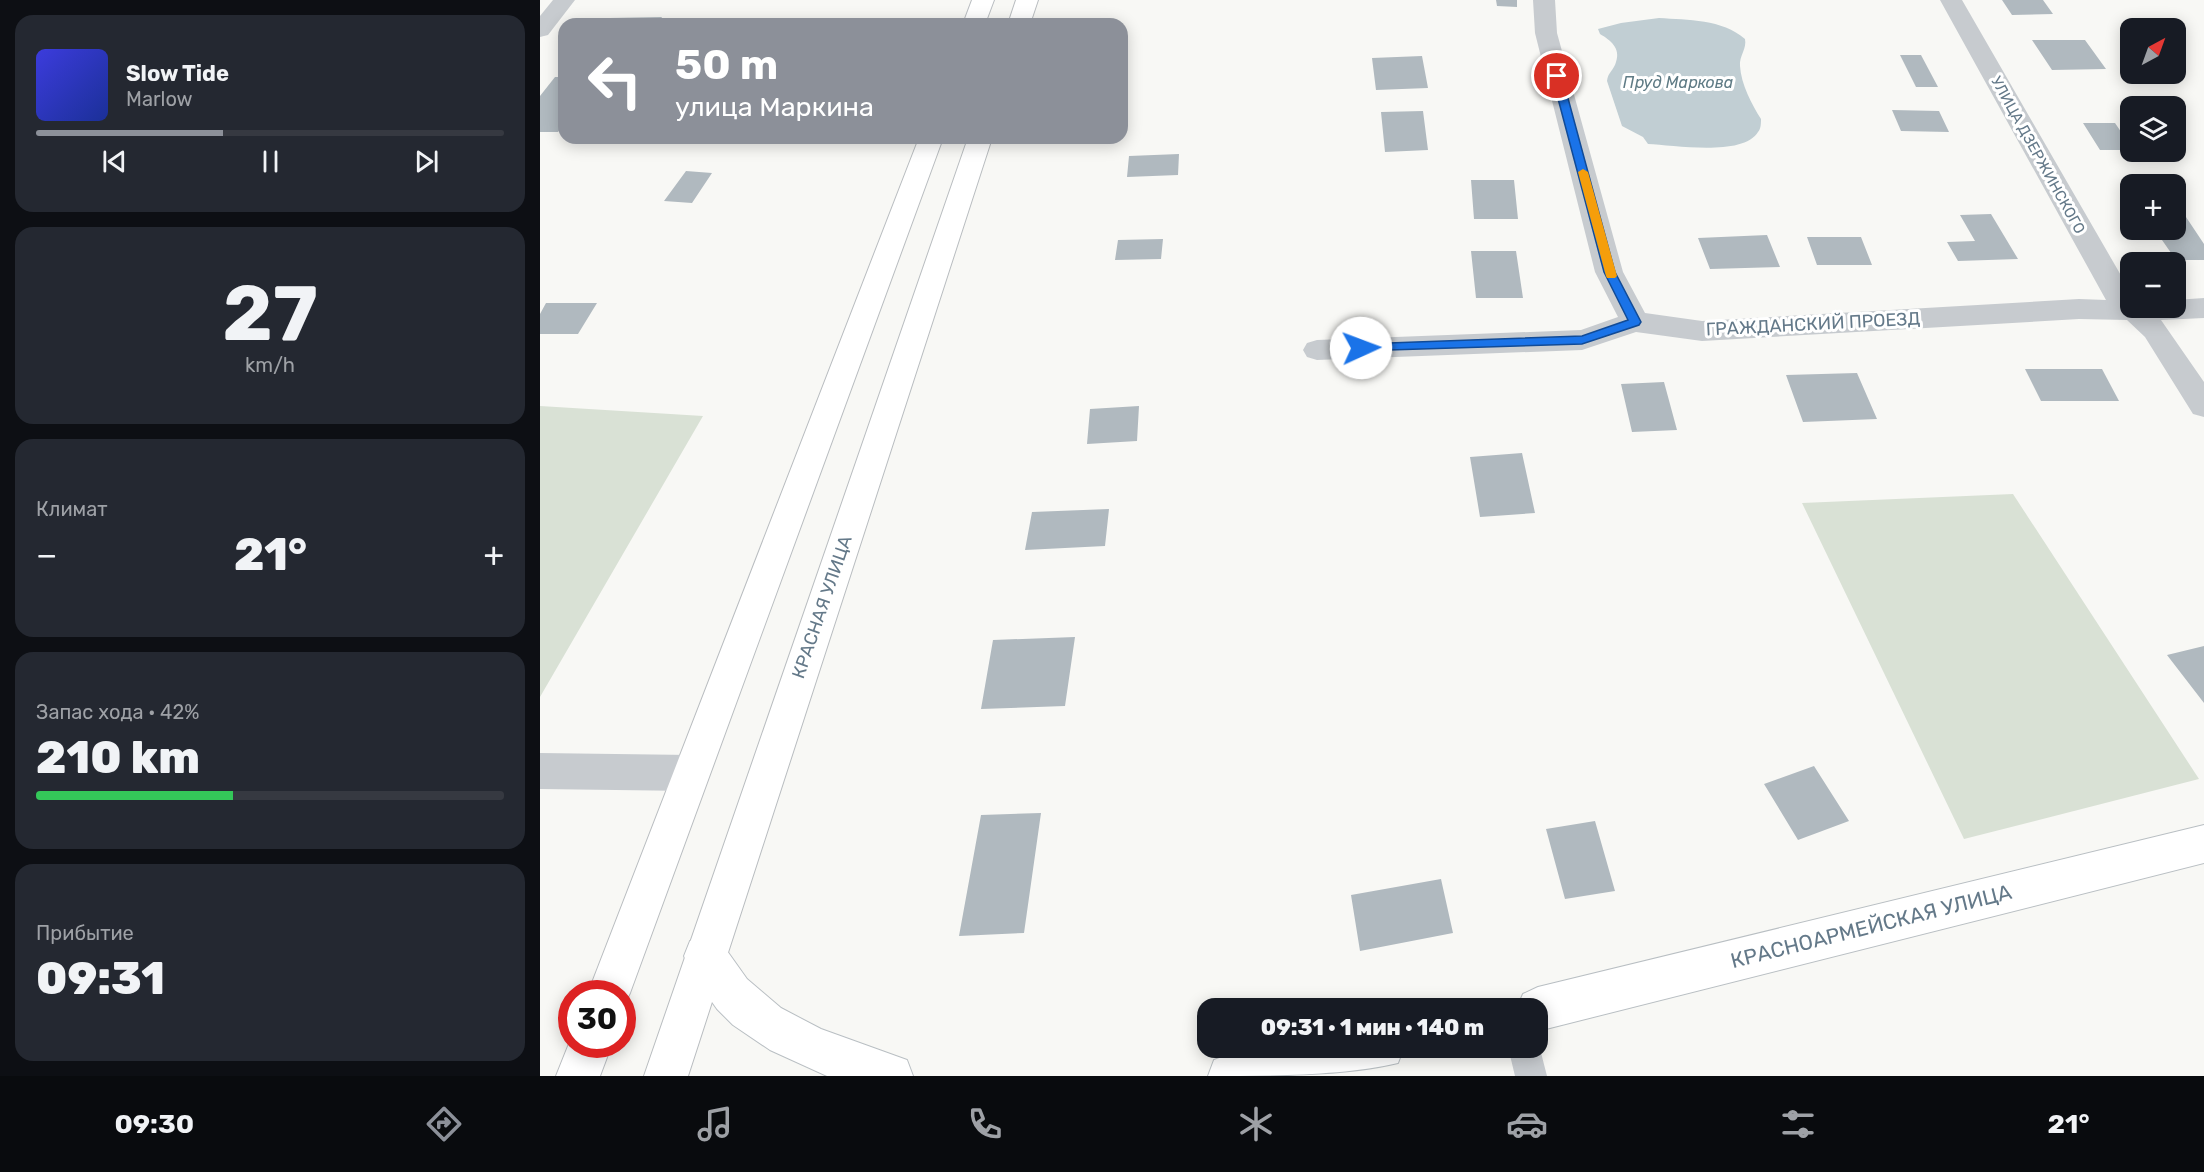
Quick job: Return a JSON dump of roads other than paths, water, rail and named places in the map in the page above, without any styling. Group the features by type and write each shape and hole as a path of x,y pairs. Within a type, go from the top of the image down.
{"main road":[{"path":"976,18 983,0"},
{"path":"1021,18 1027,0"},
{"path":"614,980 929,144"},
{"name":"КРАСНАЯ УЛИЦА","path":"666,1076 978,144"},
{"name":"КРАСНОАРМЕЙСКАЯ УЛИЦА","path":"1548,1007 2204,844"},
{"path":"705,956 732,994 762,1021 808,1045 891,1076"},
{"path":"578,1076 585,1058"},
{"path":"1230,1076 1324,1058"}],"street":[{"path":"540,30 564,0"},
{"path":"1544,0 1546,33 1609,272 1635,322"},
{"name":"УЛИЦА ДЗЕРЖИНСКОГО","path":"1950,0 2120,298"},
{"name":"ГРАЖДАНСКИЙ ПРОЕЗД","path":"1317,350 1582,340 1635,322 1702,332 2120,308"},
{"name":"ГРАЖДАНСКИЙ ПРОЕЗД","path":"2186,308 2204,308"},
{"name":"УЛИЦА ДЗЕРЖИНСКОГО","path":"2143,318 2156,330 2204,406"},
{"path":"540,771 691,773"}],"lane":[{"path":"1527,1058 1531,1076"}],"water":[{"name":"Пруд Маркова","path":"1659,18 1715,24 1736,32 1745,39 1740,62 1742,80 1761,119 1759,131 1750,140 1738,145 1707,148 1648,144 1643,137 1622,126 1607,81 1615,65 1617,53 1614,45 1600,34 1598,29 1621,23"}]}
